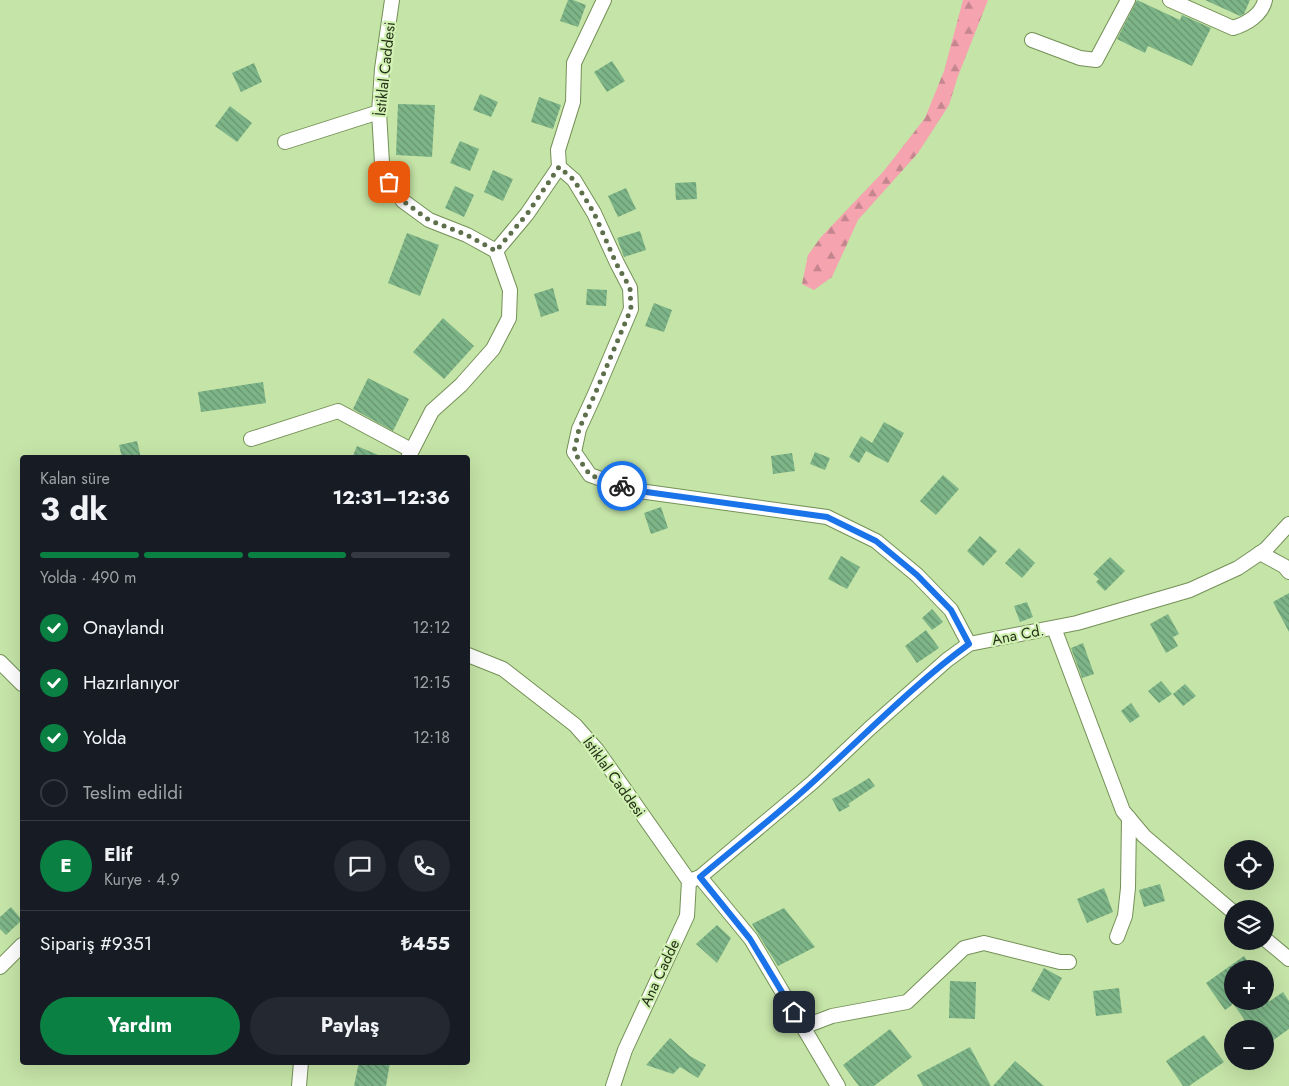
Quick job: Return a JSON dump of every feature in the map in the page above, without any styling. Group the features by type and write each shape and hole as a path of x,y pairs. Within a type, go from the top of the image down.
{"street":[{"name":"İstiklal Caddesi","path":"392,0 378,112 382,163 389,182 403,201 429,220 467,235 496,251"},
{"path":"251,438 338,411 409,454 432,411 461,385 493,349 509,318 510,290 496,251 527,214 559,167 558,150 573,102 574,63 604,0"},
{"path":"1032,40 1080,58 1096,60 1128,0"},
{"path":"1170,0 1233,28 1246,24 1264,7 1265,0"},
{"path":"285,142 378,112"},
{"path":"559,167 574,180 594,213 616,263 630,288 631,309 579,429 574,452 590,475 632,490 827,517 876,541 917,575 951,610 969,644"},
{"name":"Ana Cd.","path":"695,879 813,782 869,729 947,660 969,644 1077,623 1190,590 1238,568 1266,549 1289,524"},
{"path":"1260,553 1284,566 1289,572"},
{"path":"1054,628 1123,811 1144,836 1224,904"},
{"name":"İstiklal Caddesi","path":"470,657 503,669 575,725 597,750 675,861 695,879"},
{"path":"0,662 20,682"},
{"path":"1117,937 1125,916 1129,863 1129,818"},
{"path":"695,879 750,939 838,1086"},
{"name":"Ana Cadde","path":"613,1086 625,1050 687,916 695,879"},
{"path":"803,1027 832,1016 908,1002 964,948 984,943 1051,960 1069,962"},
{"path":"1274,946 1289,959"},
{"path":"0,966 20,947"},
{"path":"299,1086 301,1065"}],"green space":[{"path":"963,0 988,0 958,76 949,105 918,153 858,220 832,277 814,290 802,284 808,255 821,237 883,172 925,118 944,71"}],"building":[{"path":"568,0 586,5 578,27 560,21"},
{"path":"1137,0 1180,20 1182,15 1211,28 1192,66 1148,46 1145,53 1117,39"},
{"path":"1205,0 1250,0 1244,14 1240,16"},
{"path":"612,61 625,81 607,92 594,72"},
{"path":"254,63 262,82 241,92 232,73"},
{"path":"480,94 498,102 491,117 473,110"},
{"path":"539,97 561,105 553,129 531,122"},
{"path":"398,104 435,105 432,157 396,155"},
{"path":"230,106 252,123 237,142 215,126"},
{"path":"460,141 479,149 470,171 450,163"},
{"path":"493,170 513,179 503,201 484,192"},
{"path":"696,182 697,199 676,200 675,183"},
{"path":"455,186 474,195 464,217 445,208"},
{"path":"626,188 636,209 618,217 608,196"},
{"path":"640,231 646,250 624,257 617,238"},
{"path":"407,233 439,245 420,296 388,283"},
{"path":"553,288 559,311 541,317 534,294"},
{"path":"587,289 607,290 606,306 586,305"},
{"path":"654,303 672,310 664,332 645,326"},
{"path":"443,318 474,346 444,379 413,352"},
{"path":"368,378 409,399 393,431 353,409"},
{"path":"263,382 266,403 201,412 198,392"},
{"path":"884,422 904,433 888,463 866,451 859,463 849,457 861,436 872,443"},
{"path":"137,441 140,455 121,455 119,445"},
{"path":"357,446 378,455 353,455"},
{"path":"815,452 830,458 825,470 810,464"},
{"path":"792,453 795,471 773,474 771,456"},
{"path":"943,475 959,489 936,515 920,501"},
{"path":"661,507 668,528 651,534 644,513"},
{"path":"980,536 997,551 983,566 967,551"},
{"path":"1019,548 1035,563 1022,578 1005,563"},
{"path":"841,556 860,567 847,589 828,579"},
{"path":"1110,557 1125,571 1105,591 1096,582 1099,579 1093,574"},
{"path":"1289,593 1289,632 1273,602"},
{"path":"1027,602 1033,617 1020,622 1014,606"},
{"path":"932,609 943,622 932,630 922,618"},
{"path":"1168,614 1179,634 1173,637 1178,646 1166,653 1150,624"},
{"path":"926,630 939,648 917,663 905,646"},
{"path":"1083,643 1094,674 1082,678 1071,648"},
{"path":"1161,681 1172,694 1159,703 1148,691"},
{"path":"1185,684 1196,696 1183,706 1173,694"},
{"path":"1131,703 1140,716 1130,723 1121,711"},
{"path":"869,778 875,786 848,804 850,806 839,812 832,799"},
{"path":"1160,884 1165,901 1144,907 1139,890"},
{"path":"1104,888 1113,912 1087,923 1077,899"},
{"path":"11,907 20,918 20,922 6,935 0,929 0,917"},
{"path":"784,908 815,947 778,966 752,924"},
{"path":"717,925 731,938 717,963 696,944"},
{"path":"1244,956 1247,960 1238,960"},
{"path":"1044,968 1062,978 1049,1001 1031,991"},
{"path":"1224,970 1224,1009 1206,983"},
{"path":"950,981 976,982 975,1019 949,1018"},
{"path":"1119,988 1122,1013 1096,1016 1093,991"},
{"path":"1283,992 1289,1001 1289,1029 1274,1040 1274,1020 1245,1020 1238,1010 1274,1010 1274,998"},
{"path":"890,1029 912,1057 874,1086 859,1086 843,1065"},
{"path":"1204,1035 1224,1062 1189,1086 1183,1086 1166,1061"},
{"path":"670,1038 690,1056 706,1065 698,1078 680,1067 673,1074 646,1065"},
{"path":"970,1047 991,1086 923,1086 917,1075"},
{"path":"1015,1061 1044,1086 993,1086"},
{"path":"358,1065 390,1065 386,1086 354,1086"}],"way so far":[{"path":"389,182 403,201 429,220 467,235 496,251 527,214 559,167 574,180 594,213 616,263 630,288 631,309 579,429 574,452 590,475 622,486"}],"route":[{"path":"622,486 632,490 827,517 876,541 917,575 951,610 969,644 947,660 813,782 700,877 750,939 794,1012"}]}
